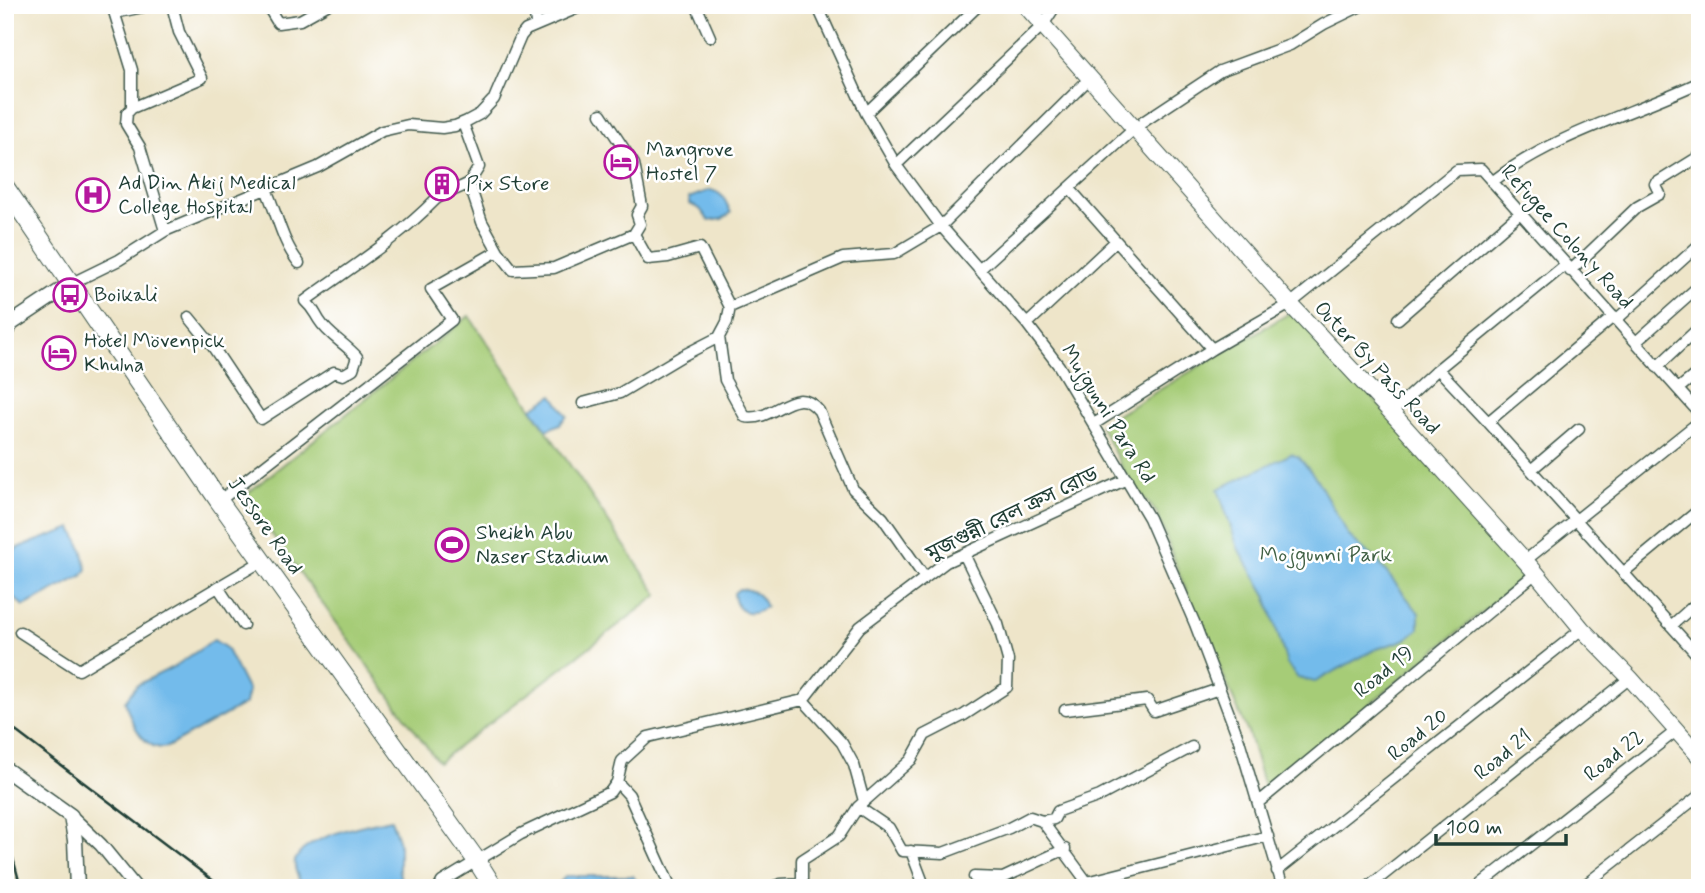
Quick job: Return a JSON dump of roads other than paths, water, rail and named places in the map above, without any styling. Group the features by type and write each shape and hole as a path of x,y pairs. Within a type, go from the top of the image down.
{"highway":[{"name":"Jessore Road","path":"5,187 219,501 494,888"}],"main road":[{"name":"Outer By Pass Road","path":"1025,5 1046,13 1139,125 1536,573 1582,629 1700,757"},
{"name":"Outer By Pass Road","path":"1046,13 1090,78 1139,125"},
{"path":"5,332 12,323 72,283"},
{"name":"Outer By Pass Road","path":"1294,301 1397,407 1700,745"},
{"path":"5,769 71,816 77,888"}],"street":[{"path":"132,108 132,70 113,9 152,5"},
{"path":"164,231 139,147 126,124 127,113 132,108 201,78 179,32 172,5"},
{"path":"267,5 278,23 300,20 327,5"},
{"path":"527,5 535,15 536,24"},
{"path":"72,283 119,260 164,231 318,167 392,128 408,125 442,128 463,123 488,107 526,30 585,5"},
{"path":"696,5 710,37"},
{"name":"Mujgunni Para Rd","path":"817,5 866,113 896,164 941,226 1027,324 1059,366 1127,479 1162,545 1219,689 1259,802 1283,888"},
{"path":"866,113 979,5"},
{"path":"979,270 1139,125 1220,71 1290,45 1363,5"},
{"path":"896,164 1046,13"},
{"path":"730,307 843,258 894,254 941,226 1090,78"},
{"path":"1492,182 1534,153 1598,123 1665,99 1700,82"},
{"path":"469,183 482,222 498,251 513,270 554,268 634,234 640,224 637,215 642,206 637,173 634,164 601,114"},
{"path":"189,317 211,344 261,419 334,372 344,375 353,369 358,357 336,338 318,318 317,311 305,301 399,234 432,206 436,198 469,183 479,167 463,123"},
{"path":"1397,407 1438,369 1568,268 1637,208 1660,194 1655,184 1700,156"},
{"name":"Refugee Colony Road","path":"1094,424 1294,301 1457,170 1480,169 1700,414"},
{"path":"266,188 286,247 299,263"},
{"path":"1070,189 1212,349"},
{"path":"1398,319 1520,213"},
{"path":"583,403 620,393 719,337 727,322 730,307 700,248 668,257 648,259 634,234"},
{"path":"1027,324 1116,241"},
{"path":"1489,422 1700,244"},
{"path":"219,501 452,320 431,289 498,251"},
{"path":"1636,342 1700,285"},
{"path":"1657,367 1700,327"},
{"path":"719,337 725,380 745,417 753,419 765,416 794,400 805,399 812,403 819,411 853,489 883,518 925,578"},
{"path":"1438,369 1489,422 1700,658"},
{"path":"1678,389 1700,371"},
{"path":"1531,556 1700,421"},
{"path":"1531,470 1579,429"},
{"name":"মুজগুন্নী রেল ক্রস রোড","path":"803,700 860,627 946,562 1127,479"},
{"path":"1624,572 1700,509"},
{"path":"769,888 781,884 802,885 802,860 839,836 861,804 911,760 925,735 964,715 1007,687 1008,660 999,624 964,554"},
{"path":"20,632 79,670 262,561"},
{"name":"Road 19","path":"1259,802 1536,573"},
{"path":"218,587 243,625"},
{"path":"1671,626 1700,600"},
{"name":"Road 20","path":"1277,871 1582,629"},
{"name":"Road 21","path":"1367,888 1630,678"},
{"path":"1065,709 1147,699 1154,711 1219,689"},
{"path":"439,888 442,883 521,834 610,792 617,782 622,761 649,737 803,700 842,743 854,765 861,804 889,828 902,851 943,853 1009,828 1030,817 1042,821 1054,819 1058,811 1100,796 1192,747"},
{"name":"Road 22","path":"1476,888 1676,731"},
{"path":"617,782 629,795 671,888"},
{"path":"1581,888 1700,795"},
{"path":"71,816 102,845 136,888"},
{"path":"1042,821 1065,849 1088,885 1268,836"},
{"path":"974,877 1003,878 1065,849"},
{"path":"911,851 925,888"}],"water":[{"path":"710,190 721,195 731,213 722,219 709,221 700,209 690,204 689,198"},
{"path":"553,395 567,416 560,424 547,430 532,408"},
{"path":"1291,454 1299,457 1316,478 1349,536 1379,563 1419,613 1419,629 1404,640 1374,650 1315,682 1298,678 1287,664 1266,595 1238,548 1218,489"},
{"path":"72,528 82,549 87,569 82,576 24,606 9,592 5,561 17,548"},
{"path":"739,589 756,593 766,607 754,612 740,609 734,593"},
{"path":"214,640 226,648 248,691 245,704 167,747 151,745 134,725 125,701 137,685 175,666"},
{"path":"391,819 399,843 399,871 402,886 405,888 303,888 295,864 301,852 338,832"},
{"path":"566,876 633,876 641,888 555,888"}],"railway":[{"path":"5,723 223,888"},
{"path":"5,828 21,888"}],"place":[{"name":"Mangrove Hostel 7","path":"621,162"},
{"name":"Pix Store","path":"442,184"},
{"name":"Ad Din Akij Medical College Hospital","path":"93,195"},
{"name":"Boikali","path":"70,295"},
{"name":"Hotel Mövenpick Khulna","path":"59,353"},
{"name":"Sheikh Abu Naser Stadium","path":"452,545"}],"park label":[{"name":"Mojgunni Park","path":"1326,555"}]}
